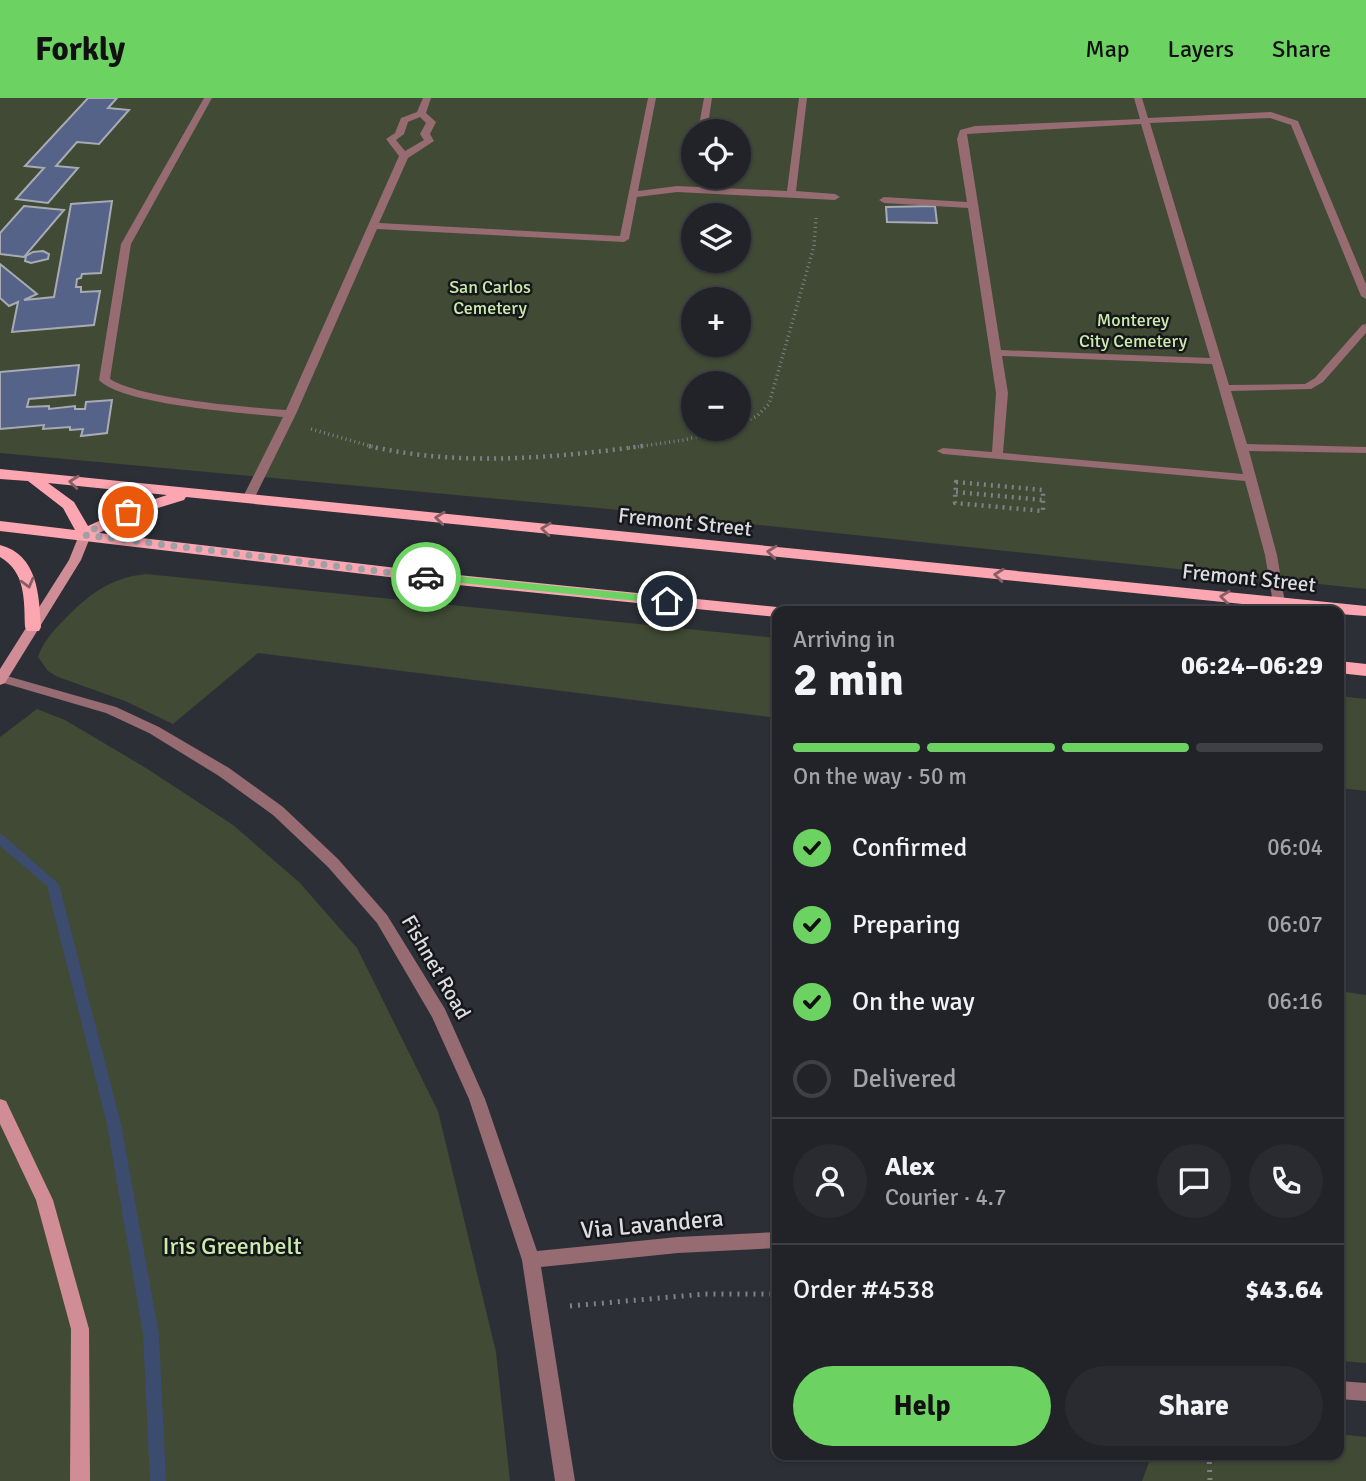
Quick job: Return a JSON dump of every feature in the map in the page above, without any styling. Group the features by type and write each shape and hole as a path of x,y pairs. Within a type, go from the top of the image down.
{"main road":[{"name":"Fremont Street","path":"0,474 1312,606"},
{"path":"29,477 69,505 85,535"},
{"path":"85,535 104,522 128,512 191,493"},
{"path":"0,526 448,579 772,611"},
{"path":"0,550 16,561 30,580 33,628"},
{"name":"Fremont Street","path":"1344,609 1366,611"},
{"path":"1344,668 1366,670"}],"street":[{"path":"208,98 126,244 104,380 110,386 131,391 288,417"},
{"path":"421,114 427,98"},
{"path":"374,226 624,239 652,98"},
{"path":"704,119 708,98"},
{"path":"791,194 803,98"},
{"path":"1138,98 1242,447 1270,555 1279,603"},
{"path":"248,499 288,417 404,156 429,141 425,134 431,121 421,114"},
{"path":"404,156 391,139 399,134 404,120 421,114"},
{"path":"997,456 1002,393 963,132 975,129 1271,115 1295,123 1366,296"},
{"path":"633,195 661,190 693,189 835,197"},
{"path":"884,200 972,205"},
{"path":"1224,388 1307,387 1319,380 1366,327"},
{"path":"995,354 1216,361"},
{"path":"1242,447 1366,450"},
{"path":"943,452 1249,478"},
{"path":"1,679 75,560 85,535"},
{"name":"Fishnet Road","path":"1,679 111,710 154,730 224,772 278,811 333,863 382,919 439,1014 477,1099 531,1260 565,1481"},
{"path":"0,1105 44,1200 80,1329 80,1481"},
{"name":"Via Lavandera","path":"531,1260 678,1245 772,1240"},
{"path":"1344,1390 1366,1392"}],"path":[{"path":"751,419 769,404 779,376 814,246 817,196"},
{"path":"288,417 380,449 430,458 474,461 532,460 681,440"},
{"path":"956,482 1043,490 1043,511 955,503 956,492 956,482"},
{"path":"956,492 1043,500"},
{"path":"570,1306 705,1294 772,1294"},
{"path":"1209,1460 1210,1481"}],"green space":[{"path":"0,98 1366,98 1366,589 609,509 0,453"},
{"path":"146,574 772,637 772,717 258,653 173,724 125,701 58,677 48,671 38,657 52,633 90,596 110,584"},
{"path":"1344,697 1366,699 1366,791 1344,789"},
{"name":"Iris Greenbelt","path":"37,709 65,720 146,768 233,825 299,882 357,948 438,1111 496,1352 510,1481 0,1481 0,737"},
{"path":"1344,992 1366,995 1366,1363 1344,1361"},
{"path":"1344,1435 1366,1437 1366,1481 1142,1481 1150,1460 1344,1460"}],"building":[{"path":"88,98 117,98 108,108 129,110 99,144 77,142 56,166 78,168 48,203 16,199 44,168 25,166"},
{"path":"112,201 101,273 82,274 81,278 77,279 76,287 81,287 81,292 100,291 94,325 12,332 18,302 9,306 0,298 0,264 37,294 24,300 54,297 71,204"},
{"path":"24,206 64,210 24,257 0,254 0,233"},
{"path":"935,206 937,223 887,222 886,207"},
{"path":"43,251 49,254 48,259 31,263 25,261 26,256 33,252"},
{"path":"79,365 75,395 29,399 27,407 49,406 49,409 75,406 75,409 85,409 86,402 112,400 107,433 81,436 83,429 43,429 44,425 0,429 0,372"}],"waterway":[{"path":"0,839 53,884 114,1124 151,1334 158,1481"}],"way so far":[{"path":"128,512 104,522 85,535 426,577"}],"route":[{"path":"426,577 667,601"}],"park label":[{"name":"San Carlos Cemetery","path":"490,297"},
{"name":"Monterey City Cemetery","path":"1133,330"}]}
